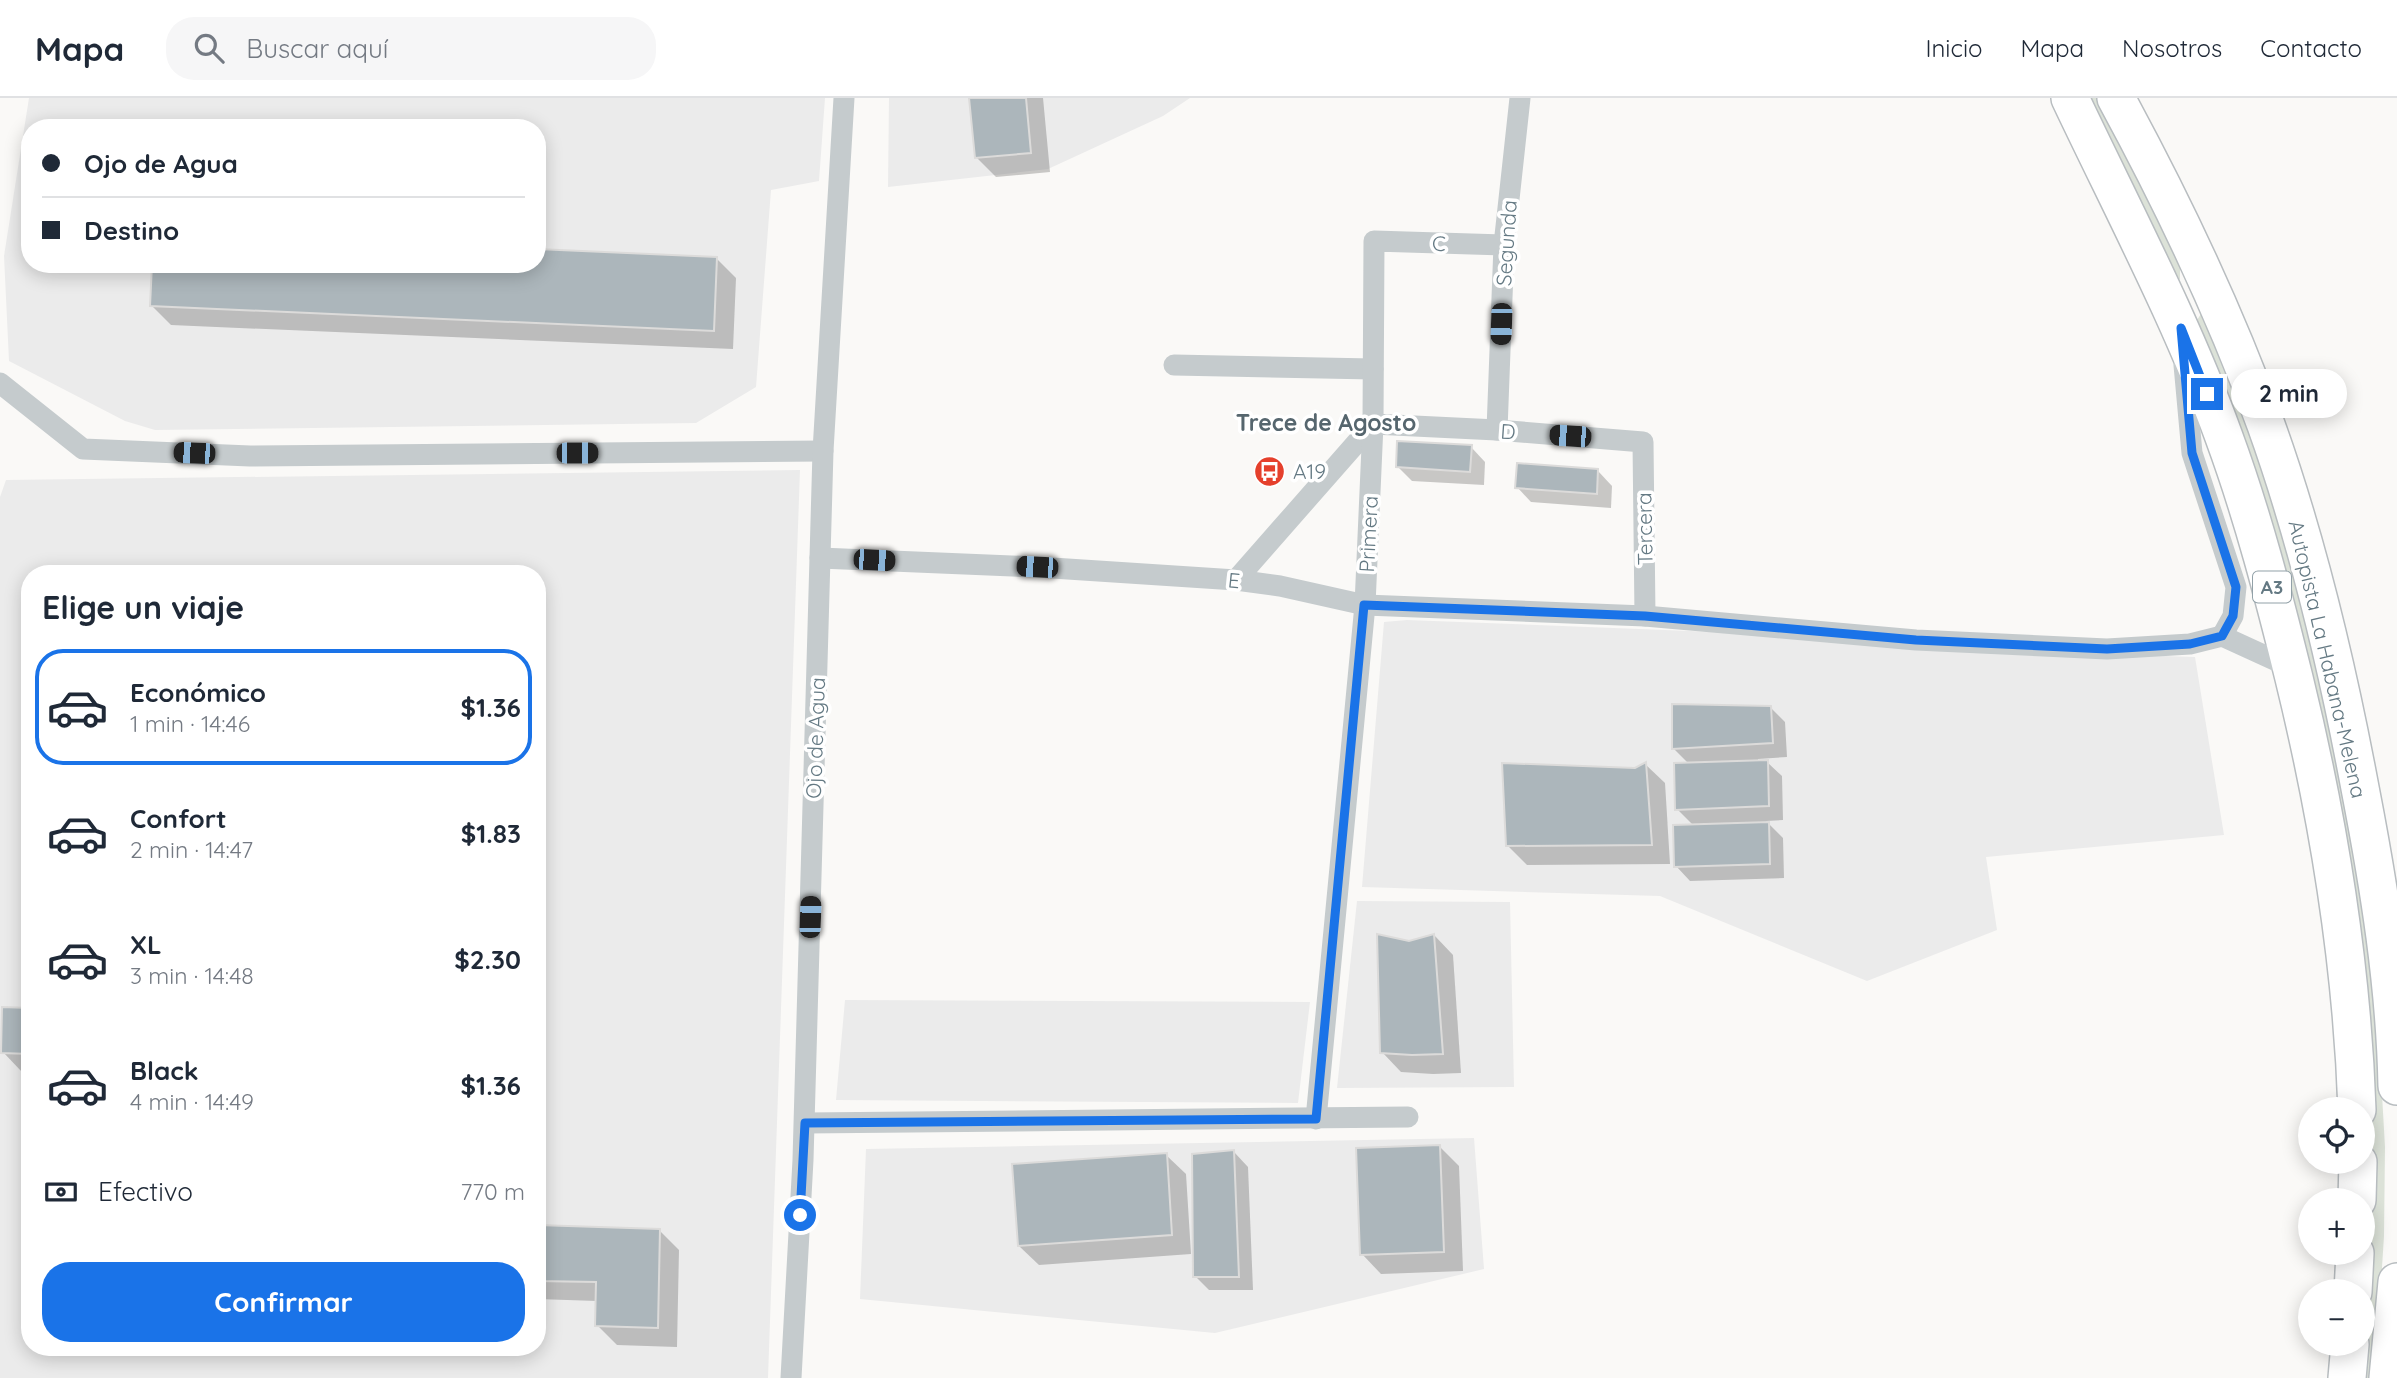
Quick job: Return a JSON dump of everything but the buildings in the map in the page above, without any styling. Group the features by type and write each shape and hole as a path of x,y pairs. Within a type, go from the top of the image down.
{"highway":[{"name":"A3","path":"2070,98 2181,328 2224,438 2271,583 2334,862 2348,966 2357,1097"},
{"name":"Autopista La Habana-Melena","path":"2116,98 2218,303 2266,425 2312,571 2345,710 2372,851 2389,963 2397,1086"},
{"path":"2388,1378 2397,1282"},
{"path":"2347,1378 2349,1356"}],"street":[{"name":"Ojo de Agua","path":"791,1378 805,1123 823,451 844,98"},
{"name":"Segunda","path":"1496,430 1504,245 1520,98"},
{"name":"C","path":"1374,241 1504,245"},
{"name":"Primera","path":"1316,1119 1364,605 1373,424 1374,241"},
{"path":"2181,328 2192,453 2236,587 2233,616 2222,636 2291,668"},
{"path":"1174,366 1373,369"},
{"path":"0,383 83,449 250,456 823,451"},
{"path":"1236,580 1373,424"},
{"name":"D","path":"1373,424 1496,430 1643,442"},
{"name":"Tercera","path":"1643,442 1645,616"},
{"name":"E","path":"820,558 1037,567 1236,580 1280,586 1364,605 1645,616 1916,640 2107,649 2190,644 2222,636"},
{"path":"805,1123 1408,1117"}],"shaded area":[{"path":"29,98 825,98 819,181 771,190 756,387 696,423 155,430 125,421 9,361 4,256 21,149 21,273 546,273 546,119 26,119"},
{"path":"889,98 1190,98 1163,116 1048,169 888,187"},
{"path":"2081,98 2098,98 2180,258 2180,280 2168,263"},
{"path":"2203,311 2275,502 2305,599 2354,817 2379,1042 2385,1147 2384,1236 2375,1378 2363,1378 2365,1356 2375,1356 2375,1279 2370,1279 2371,1265 2375,1265 2375,1097 2371,1097 2319,709 2308,658 2270,522 2195,323"},
{"path":"800,470 768,1378 0,1378 0,497 6,480"},
{"path":"1407,620 1950,641 1959,649 2195,657 2224,835 1986,857 1997,930 1867,981 1660,896 1362,887 1384,622"},
{"path":"1357,901 1510,902 1514,1087 1337,1088"},
{"path":"845,1000 1310,1002 1298,1103 836,1100"},
{"path":"1474,1138 1484,1269 1215,1333 860,1299 866,1149"}],"place":[{"name":"A19","path":"1270,471"}],"district":[{"name":"Trece de Agosto","path":"1326,422"}],"route":[{"path":"800,1215 805,1123 1316,1119 1364,605 1645,616 1916,640 2107,649 2190,644 2222,636 2233,616 2236,587 2192,453 2181,328 2207,394"}]}
